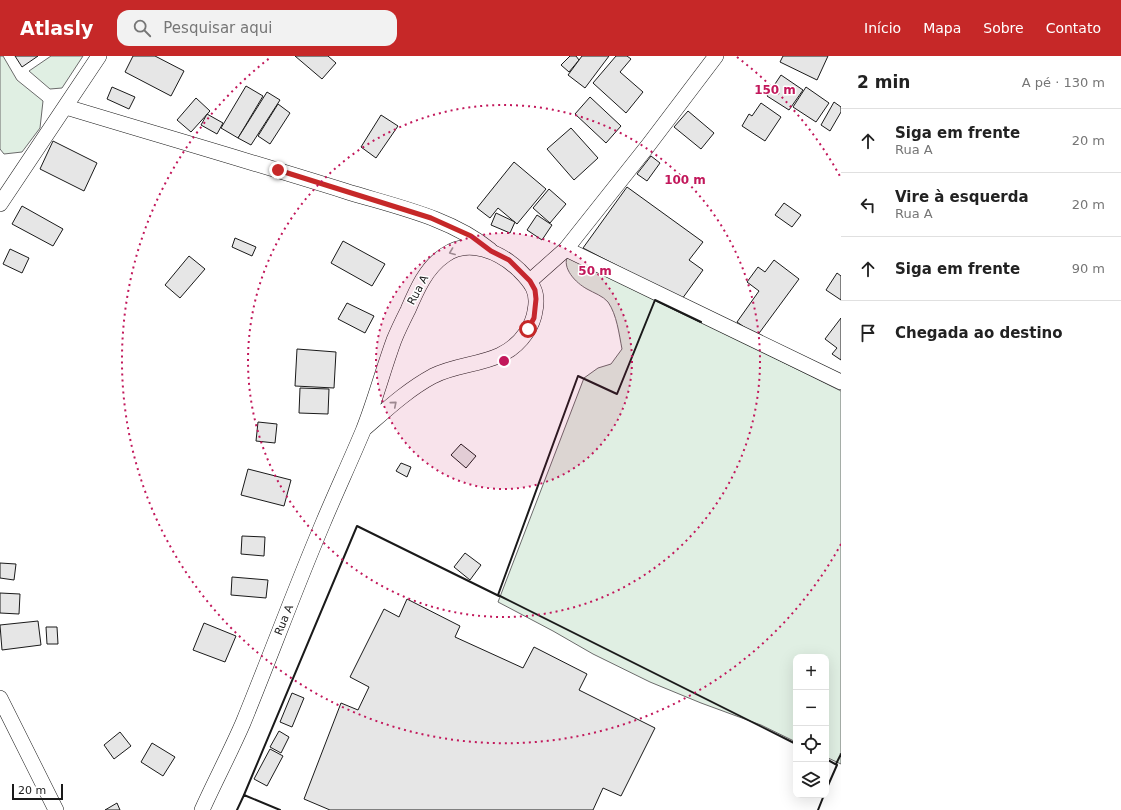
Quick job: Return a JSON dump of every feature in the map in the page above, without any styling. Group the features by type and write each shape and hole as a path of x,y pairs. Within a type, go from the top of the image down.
{"street":[{"path":"0,204 99,56"},
{"path":"530,281 566,249 647,147 716,56"},
{"path":"66,107 278,170 431,218 471,236 491,251"},
{"name":"Rua A","path":"202,810 242,726 323,523 364,428 394,340 424,276 432,266 445,255 454,250 479,248 491,251 509,260 530,281 535,290 536,308 534,318 518,343 502,355 487,361 445,371 430,378 410,391 364,428"},
{"path":"566,249 841,382"},
{"path":"0,698 56,810"}],"green space":[{"path":"0,56 3,56 17,80 43,101 40,128 22,152 4,154 0,149"},
{"path":"51,56 83,56 62,88 50,89 29,71"},
{"path":"568,255 841,391 841,764 829,758 829,654 793,654 793,741 761,725 650,682 593,654 498,602 584,378 598,368 611,364 622,349 614,313 608,302 574,279 568,270 566,260"}],"building":[{"path":"15,56 38,56 22,67"},
{"path":"133,56 155,56 184,71 171,96 125,72"},
{"path":"295,56 328,56 336,63 322,79"},
{"path":"570,56 576,56 579,60 569,72 561,65"},
{"path":"582,56 609,56 585,88 568,75"},
{"path":"616,56 627,56 631,59 620,72 643,92 626,113 593,83"},
{"path":"783,56 828,56 817,80 780,62"},
{"path":"781,75 803,90 789,110 767,96"},
{"path":"246,86 263,96 238,138 221,128"},
{"path":"112,87 135,97 129,109 107,99"},
{"path":"806,87 829,103 816,122 793,107"},
{"path":"267,92 280,100 251,145 238,138"},
{"path":"590,97 621,126 606,143 575,114"},
{"path":"196,98 210,111 191,132 177,120"},
{"path":"834,102 841,107 841,112 830,131 821,125"},
{"path":"761,103 781,117 765,141 742,126 749,114 752,116"},
{"path":"278,104 290,113 270,144 258,136"},
{"path":"688,111 714,133 701,149 674,127"},
{"path":"207,114 223,123 217,134 201,125"},
{"path":"381,115 398,126 376,158 361,147"},
{"path":"571,128 598,158 574,180 547,149"},
{"path":"53,141 97,163 84,191 40,169"},
{"path":"651,156 660,163 647,181 637,174"},
{"path":"514,162 546,189 517,224 498,208 490,218 477,208"},
{"path":"627,187 703,242 689,260 703,270 682,299 583,248"},
{"path":"549,189 566,204 550,223 533,208"},
{"path":"784,203 801,215 792,227 775,215"},
{"path":"22,206 63,229 53,246 12,224"},
{"path":"496,213 515,222 510,233 491,225"},
{"path":"537,215 552,225 542,240 527,230"},
{"path":"235,238 256,247 252,256 232,247"},
{"path":"343,241 385,264 372,286 331,263"},
{"path":"10,249 29,258 22,273 3,264"},
{"path":"189,256 205,269 180,298 165,285"},
{"path":"774,260 799,279 757,336 737,322 759,291 747,282 758,267 765,272"},
{"path":"837,273 841,276 841,300 826,290"},
{"path":"347,303 374,316 365,333 338,319"},
{"path":"841,318 841,360 832,354 837,348 825,339"},
{"path":"297,349 336,352 334,388 295,386"},
{"path":"300,388 329,389 328,414 299,413"},
{"path":"258,422 277,424 275,443 256,441"},
{"path":"461,444 476,456 466,468 451,455"},
{"path":"401,463 411,467 407,477 396,471"},
{"path":"248,469 291,480 284,506 241,495"},
{"path":"242,536 265,537 264,556 241,554"},
{"path":"465,553 481,565 470,580 454,567"},
{"path":"0,563 16,564 14,580 0,578"},
{"path":"232,577 268,580 266,598 231,595"},
{"path":"0,593 20,594 19,614 0,613"},
{"path":"407,599 460,626 455,637 523,668 534,647 587,674 579,690 655,728 621,796 603,788 593,810 330,810 304,799 341,703 358,710 369,687 350,677 384,609 399,617"},
{"path":"38,621 41,645 2,650 0,625"},
{"path":"204,623 236,636 225,662 193,650"},
{"path":"46,627 57,627 58,644 47,644"},
{"path":"292,693 304,698 292,727 280,722"},
{"path":"279,731 289,737 281,753 270,747"},
{"path":"120,732 131,746 114,759 104,745"},
{"path":"152,743 175,757 163,776 141,762"},
{"path":"270,749 283,756 267,786 254,779"},
{"path":"117,803 120,810 105,810"}],"wall":[{"path":"701,322 655,300 617,394 578,376 498,595 793,742"},
{"path":"280,810 244,795 357,526 499,596"},
{"path":"836,764 841,754"},
{"path":"829,761 837,765 829,783"},
{"path":"237,810 244,795 245,796"},
{"path":"818,810 823,798"}],"route":[{"path":"278,170 431,218 471,236 491,251 509,260 530,281 535,290 536,308 534,318 528,329"}]}
